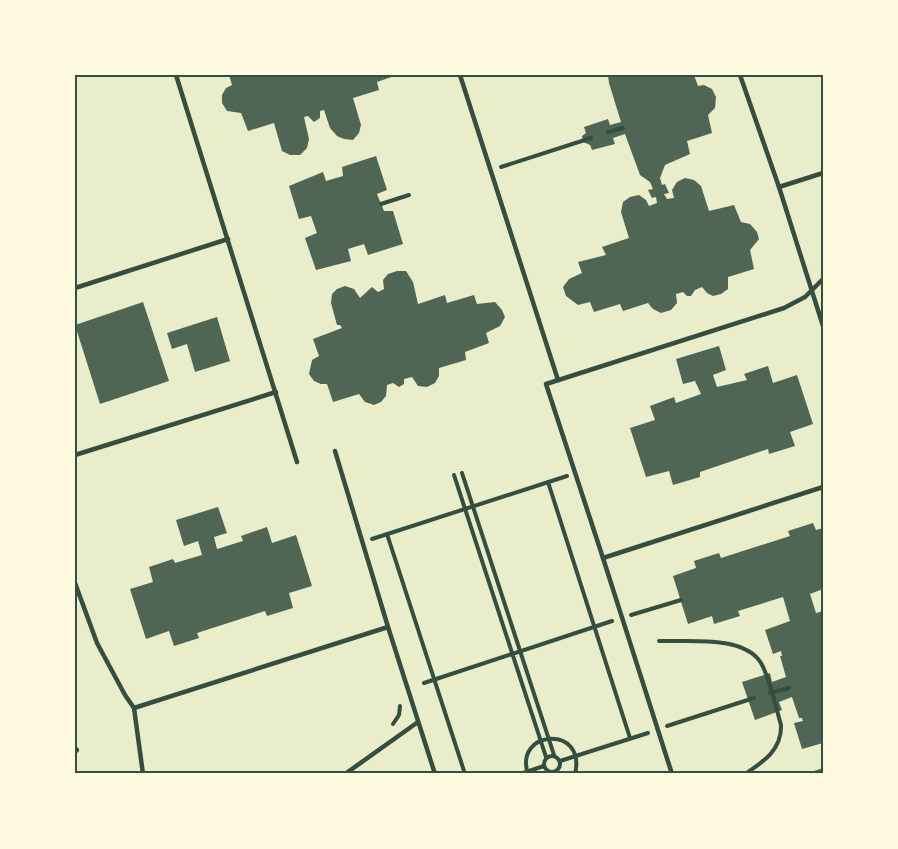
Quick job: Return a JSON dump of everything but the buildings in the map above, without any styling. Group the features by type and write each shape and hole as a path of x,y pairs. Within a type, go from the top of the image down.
{"lane":[{"path":"177,75 297,462"},
{"path":"460,75 558,380"},
{"path":"740,75 779,187 823,326"},
{"path":"779,187 823,173"},
{"path":"75,288 228,239"},
{"path":"672,774 546,384 795,304 823,279"},
{"path":"75,455 276,392"},
{"path":"335,451 435,774"},
{"path":"603,558 823,487"},
{"path":"75,583 97,644 124,695 134,708 143,774"},
{"path":"134,708 388,627"},
{"path":"345,774 418,722"}],"path":[{"path":"608,132 622,128"},
{"path":"500,167 591,138"},
{"path":"381,204 409,195"},
{"path":"462,473 548,738 554,755 560,761"},
{"path":"454,475 546,758 544,766 549,773 559,772 560,761"},
{"path":"379,537 559,478"},
{"path":"548,482 630,738"},
{"path":"387,534 465,774"},
{"path":"630,616 681,600"},
{"path":"424,683 613,621"},
{"path":"659,641 724,643 744,648 759,660 782,725 780,739 767,758 745,774"},
{"path":"770,693 789,688"},
{"path":"666,727 754,698"},
{"path":"388,728 399,715 400,702"},
{"path":"560,761 648,733"},
{"path":"527,773 525,763 531,747 548,738 566,742 576,756 575,774"},
{"path":"546,758 554,755"},
{"path":"520,774 544,766"}]}
